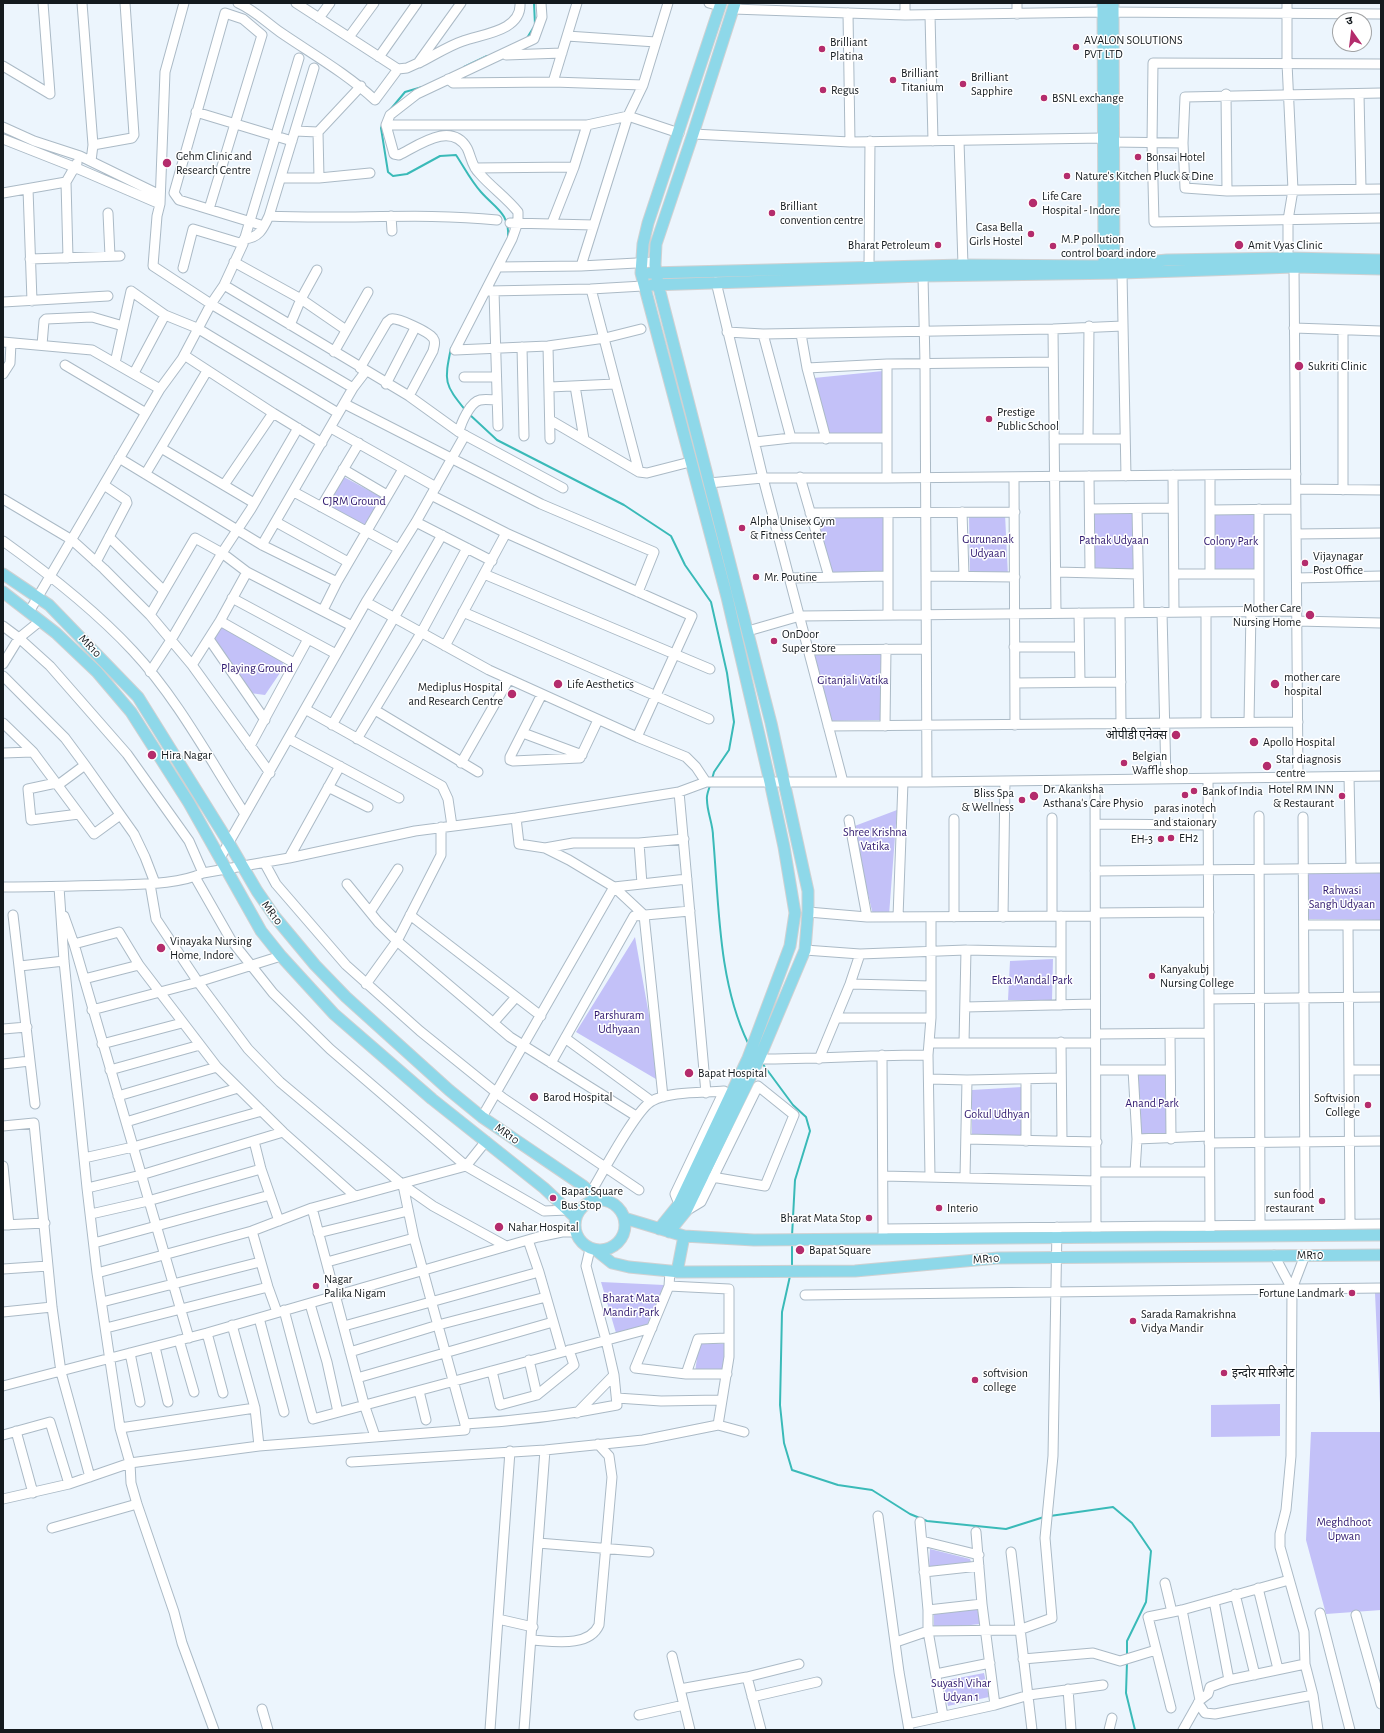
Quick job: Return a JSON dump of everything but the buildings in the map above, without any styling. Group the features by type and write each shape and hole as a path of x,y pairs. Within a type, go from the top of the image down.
{"main road":[{"path":"664,1231 683,1208 754,1069 790,946 795,913 787,862 770,782 727,597 643,286 641,268 643,244 648,223 721,5"},
{"path":"683,1208 748,1058 759,1050 805,950 808,912 808,891 784,782 748,631 658,284 655,267 656,244 734,6"},
{"path":"1108,8 1109,268"},
{"path":"643,286 658,284 923,276 1109,268 1167,260 1291,262 1381,260"},
{"path":"641,268 963,265 1109,268 1122,273 1291,262 1381,269"},
{"name":"MR10","path":"3,574 38,597 81,637 138,697 243,866 256,891 271,912 315,965 380,1029 482,1117 591,1192 600,1200"},
{"name":"MR10","path":"3,592 30,612 97,672 131,712 189,803 261,931 281,956 334,1014 432,1099 544,1188 572,1214"},
{"path":"600,1200 614,1204 624,1218 625,1232 622,1238 611,1248 594,1250 583,1245 575,1232 572,1214 578,1212 588,1203 600,1200"},
{"name":"MR10","path":"624,1218 664,1231 704,1239 797,1240 883,1234 1210,1231 1381,1235"},
{"path":"674,1271 684,1236"},
{"name":"MR10","path":"594,1250 612,1263 629,1268 674,1271 855,1271 998,1258 1381,1255"}],"street":[{"path":"3,66 50,94 43,3"},
{"path":"82,3 93,144 91,161"},
{"path":"93,144 132,138 134,135 125,3"},
{"path":"184,3 165,72 160,204 157,216 153,266 211,304 353,388"},
{"path":"238,3 259,15 280,32 361,86 375,100 398,69"},
{"path":"296,3 398,69 407,68 462,41 493,33 508,25 518,16 520,3"},
{"path":"319,18 330,3"},
{"path":"349,37 374,3"},
{"path":"379,56 416,3"},
{"path":"418,63 461,3"},
{"path":"541,3 542,17 534,39 448,78 417,94 390,115 386,125 394,154 399,155 447,134 458,138 467,148 477,172 508,199 518,212 514,224 512,239 455,350 548,346 604,338 641,329"},
{"path":"553,82 577,3"},
{"path":"581,266 628,116 643,85 668,3"},
{"path":"709,3 721,5"},
{"path":"905,3 906,16"},
{"path":"1017,3 1017,14"},
{"path":"1287,3 1287,63 1293,190 1288,220 1294,328 1298,778"},
{"path":"734,6 906,16 1017,14 1108,8 1381,14"},
{"path":"209,209 262,35 242,19 225,13 174,192 179,200 264,226"},
{"path":"848,13 850,142"},
{"path":"930,15 933,141"},
{"path":"567,36 656,42"},
{"path":"501,55 562,53"},
{"path":"30,612 160,389 184,355 197,328 211,304 224,286 243,241 299,58"},
{"path":"1381,64 1153,63 1152,143 1154,222 1381,218"},
{"path":"183,268 193,229 243,241 256,237 264,226 269,216 314,68"},
{"path":"448,78 453,83 553,82 643,85"},
{"path":"319,178 318,132 361,86"},
{"path":"1381,93 1226,94 1185,96 1183,143 1185,188 1228,191 1361,188 1381,189"},
{"path":"1226,94 1228,191"},
{"path":"1358,94 1361,188"},
{"path":"196,112 292,141"},
{"path":"386,125 587,125 628,116 679,133"},
{"path":"552,223 574,166 587,125"},
{"path":"3,127 34,141 80,156 160,195"},
{"path":"295,131 318,132"},
{"path":"693,134 850,142 1108,140 1152,143 1183,143"},
{"path":"3,139 74,167 160,204"},
{"path":"869,266 870,141"},
{"path":"959,141 963,265"},
{"path":"68,258 66,182 80,156"},
{"path":"475,168 574,166"},
{"path":"281,178 319,178 370,173"},
{"path":"3,193 66,182"},
{"path":"28,189 32,301"},
{"path":"108,213 110,256"},
{"path":"269,216 460,216 497,220"},
{"path":"391,216 392,231"},
{"path":"514,224 552,223 594,225"},
{"path":"30,259 120,256"},
{"path":"234,262 301,300 346,330"},
{"path":"498,267 581,266 641,268"},
{"path":"290,325 317,270"},
{"path":"1122,273 1126,476"},
{"path":"923,276 925,330 925,512 928,782"},
{"path":"716,282 763,478 843,782"},
{"path":"224,286 386,384 409,396 462,434 563,488"},
{"path":"485,291 591,289 643,286"},
{"path":"591,289 639,472"},
{"path":"115,363 131,291 165,315 197,328 338,413"},
{"path":"494,291 498,426"},
{"path":"334,352 368,292"},
{"path":"3,302 108,296"},
{"path":"134,372 165,315"},
{"path":"42,345 44,321 46,319 92,317 124,326"},
{"path":"262,545 331,428 338,413 345,404 387,322 391,319 399,319 432,336 435,344 409,396"},
{"path":"727,332 801,334 925,330 1053,329 1089,326 1123,326"},
{"path":"1088,438 1089,326"},
{"path":"386,384 415,328"},
{"path":"1294,328 1344,331 1381,331"},
{"path":"1053,329 1052,362 1056,613"},
{"path":"1343,490 1344,331"},
{"path":"763,334 791,438"},
{"path":"801,334 807,368 826,439"},
{"path":"3,374 10,363 7,342 42,345 92,350 134,372 160,389"},
{"path":"548,346 550,439"},
{"path":"522,347 524,436"},
{"path":"184,355 273,413 322,442"},
{"path":"807,368 925,363 1052,362"},
{"path":"887,364 887,478"},
{"path":"65,365 146,413"},
{"path":"146,473 207,371"},
{"path":"464,377 496,377"},
{"path":"550,387 616,384"},
{"path":"575,386 584,439"},
{"path":"220,858 352,626 436,487 462,434 462,420 476,402 480,400 497,400"},
{"path":"345,404 541,504 654,552 638,592"},
{"path":"224,485 273,413"},
{"path":"550,420 639,472 647,473 690,462"},
{"path":"150,672 171,640 298,428"},
{"path":"331,428 436,487"},
{"path":"754,442 791,438 886,438"},
{"path":"1054,439 1125,439"},
{"path":"321,507 358,443"},
{"path":"161,448 254,503"},
{"path":"119,458 146,473 237,531 336,582"},
{"path":"343,469 387,495"},
{"path":"323,610 336,582 403,469"},
{"path":"709,483 763,478 800,477 925,478 1296,474"},
{"path":"1173,475 1174,612"},
{"path":"1210,475 1210,574"},
{"path":"1089,476 1090,571"},
{"path":"800,477 829,577"},
{"path":"1014,477 1015,725"},
{"path":"96,562 127,503 126,500 104,485"},
{"path":"1296,489 1381,490"},
{"path":"294,492 399,549"},
{"path":"431,495 506,533 692,616 637,737"},
{"path":"3,499 72,540 150,615 192,665 270,772"},
{"path":"1137,508 1139,612"},
{"path":"1090,509 1173,508"},
{"path":"1249,722 1255,611 1259,574 1259,509"},
{"path":"1210,510 1296,509"},
{"path":"962,512 964,576"},
{"path":"810,513 1015,512"},
{"path":"888,513 888,615"},
{"path":"276,522 348,562"},
{"path":"416,522 492,561"},
{"path":"445,646 506,533"},
{"path":"1296,534 1381,533"},
{"path":"332,725 392,618 442,535"},
{"path":"109,537 164,591"},
{"path":"150,615 195,538 222,553 247,572 352,626"},
{"path":"3,541 51,575 101,619 134,652 165,691 245,814"},
{"path":"357,739 421,633 467,548"},
{"path":"1056,572 1090,571 1138,574"},
{"path":"192,665 220,621 247,572"},
{"path":"484,574 710,669"},
{"path":"1174,574 1259,574"},
{"path":"790,578 888,576"},
{"path":"926,576 1015,577"},
{"path":"1296,578 1381,576"},
{"path":"232,598 336,654"},
{"path":"366,602 392,618 509,679 598,720 686,757 696,767 706,782"},
{"path":"748,631 800,616 1297,611"},
{"path":"463,612 709,719"},
{"path":"1120,612 1121,724"},
{"path":"1162,612 1166,779"},
{"path":"1206,612 1206,723"},
{"path":"1079,613 1080,682"},
{"path":"3,664 19,638 40,621"},
{"path":"220,621 294,663"},
{"path":"1297,622 1381,623"},
{"path":"3,626 19,638 50,666 127,754 189,841 199,875 231,940 273,993 330,1049 466,1166 544,1210 572,1214"},
{"path":"209,639 265,720"},
{"path":"250,746 308,639"},
{"path":"1014,647 1079,647"},
{"path":"885,726 886,649"},
{"path":"808,650 926,649"},
{"path":"3,676 65,738 134,834 145,856 152,883 156,919 198,982 248,1049 270,1071 345,1138 403,1184 433,1206 506,1246"},
{"path":"461,763 509,679"},
{"path":"1015,683 1120,682"},
{"path":"542,694 510,757 510,760 580,758 598,720"},
{"path":"305,709 442,786 448,799 452,826"},
{"path":"375,710 478,772"},
{"path":"828,726 1298,722"},
{"path":"3,723 33,752 94,834 120,815"},
{"path":"523,733 582,755"},
{"path":"289,738 399,798"},
{"path":"3,753 33,752"},
{"path":"79,814 31,820 28,789 57,784 85,765"},
{"path":"289,858 340,766"},
{"path":"3,887 60,887 152,883 289,858 415,830 516,818 679,792 706,782 928,782 1381,776"},
{"path":"1349,777 1351,868"},
{"path":"1208,779 1210,1231 1260,1225 1381,1224"},
{"path":"1095,780 1096,1232"},
{"path":"1003,917 1005,781"},
{"path":"898,917 903,782"},
{"path":"328,787 368,807"},
{"path":"679,792 706,1093"},
{"path":"1259,816 1260,1225"},
{"path":"1303,817 1305,1191"},
{"path":"516,818 520,844 545,848 569,860 614,887 644,915 663,1098"},
{"path":"1052,818 1057,916 1061,952 1061,1005"},
{"path":"954,819 954,917"},
{"path":"849,820 867,917"},
{"path":"1095,824 1208,825"},
{"path":"366,984 397,941 441,855 441,827"},
{"path":"545,848 573,843 639,843 684,839"},
{"path":"639,843 642,884"},
{"path":"264,862 276,884 346,964 366,984 420,1031 496,1093 639,1190"},
{"path":"1095,870 1209,871 1381,868"},
{"path":"370,912 398,869"},
{"path":"614,887 687,878"},
{"path":"347,884 397,941 493,1023 524,1046 636,1116"},
{"path":"60,887 64,961 84,1158 97,1274 111,1357 120,1428 130,1462 131,1483 137,1504 174,1612 182,1643 214,1730"},
{"path":"482,1117 614,887"},
{"path":"60,903 74,944 148,1202 165,1254 172,1286 189,1338"},
{"path":"551,1063 634,916 690,911"},
{"path":"808,912 867,917 1003,917 1209,912"},
{"path":"13,915 35,1104"},
{"path":"410,915 541,1016"},
{"path":"930,1176 930,1079 928,1055 931,1018 931,917"},
{"path":"1304,925 1381,925"},
{"path":"1348,925 1350,1224"},
{"path":"74,944 119,932 139,964 182,1023 217,1067 283,1132 355,1196"},
{"path":"805,950 860,954 966,950 1061,952"},
{"path":"964,1043 966,950"},
{"path":"819,1059 850,984 860,954"},
{"path":"92,1010 198,982 281,956"},
{"path":"20,966 64,961"},
{"path":"84,979 139,964"},
{"path":"850,984 931,986"},
{"path":"493,1023 516,997"},
{"path":"1209,1000 1381,997"},
{"path":"965,1007 1095,1004"},
{"path":"836,1018 931,1018"},
{"path":"102,1044 182,1023"},
{"path":"3,1029 27,1027"},
{"path":"929,1043 1061,1042 1096,1038 1209,1033"},
{"path":"1170,1034 1171,1139"},
{"path":"565,1038 651,1101"},
{"path":"1061,1042 1062,1141"},
{"path":"110,1070 200,1045"},
{"path":"759,1050 773,1059 928,1055"},
{"path":"882,1055 883,1234"},
{"path":"3,1064 30,1061"},
{"path":"118,1096 217,1067"},
{"path":"1096,1070 1170,1070"},
{"path":"1133,1070 1137,1139 1135,1172"},
{"path":"1349,1070 1381,1070"},
{"path":"930,1079 966,1080 1061,1078"},
{"path":"1026,1079 1026,1141"},
{"path":"965,1177 966,1080"},
{"path":"591,1192 636,1116 651,1101 663,1098 724,1091 675,1194 683,1208 701,1202 712,1177 758,1086 794,1115 765,1186 712,1177"},
{"path":"126,1122 238,1088"},
{"path":"84,1158 133,1147 262,1112"},
{"path":"3,1126 34,1123 45,1223 52,1307 62,1372 90,1477"},
{"path":"88,1188 141,1175 283,1132"},
{"path":"966,1139 1097,1142"},
{"path":"1137,1139 1209,1139 1260,1142 1381,1141"},
{"path":"254,1141 261,1169 279,1221"},
{"path":"97,1274 252,1231 312,1208 466,1166 486,1141"},
{"path":"3,1166 6,1225 45,1223"},
{"path":"91,1214 148,1202 261,1169"},
{"path":"1096,1172 1209,1172"},
{"path":"883,1176 1096,1181"},
{"path":"3,1499 69,1484 130,1462 259,1446 465,1430 465,1424 454,1381 414,1238 403,1184"},
{"path":"94,1243 270,1195"},
{"path":"312,1208 364,1404 375,1436"},
{"path":"318,1233 408,1211"},
{"path":"252,1231 268,1287 281,1311 313,1419 364,1404 419,1391 529,1360 652,1328"},
{"path":"3,1386 62,1372 111,1357 208,1333 528,1240 562,1232 575,1232"},
{"path":"896,1642 928,1631 986,1629 1019,1630 1052,1618 1045,1538 1054,1456 1057,1232"},
{"path":"327,1262 414,1238"},
{"path":"492,1371 500,1405 537,1395 574,1365 565,1351 553,1322 528,1240"},
{"path":"465,1424 510,1422 577,1413 617,1405 618,1398 614,1375 586,1266 594,1250"},
{"path":"1274,1255 1292,1289"},
{"path":"1304,1255 1292,1289 1291,1456 1286,1510 1280,1534 1280,1547 1304,1632 1305,1664 1313,1695 1318,1730"},
{"path":"102,1302 172,1286 260,1262"},
{"path":"3,1269 48,1266"},
{"path":"674,1271 635,1368 686,1374 727,1374"},
{"path":"344,1326 539,1272"},
{"path":"669,1286 729,1289 727,1374 720,1400 718,1425"},
{"path":"106,1328 268,1287"},
{"path":"805,1295 1381,1288"},
{"path":"350,1352 438,1325 546,1296"},
{"path":"310,1304 327,1362 338,1412"},
{"path":"3,1312 52,1307"},
{"path":"259,1318 284,1412"},
{"path":"357,1378 446,1354 553,1322"},
{"path":"232,1325 255,1408 259,1446"},
{"path":"208,1333 223,1393"},
{"path":"686,1374 698,1339 728,1338"},
{"path":"179,1340 194,1392"},
{"path":"155,1347 168,1402"},
{"path":"130,1353 140,1402"},
{"path":"529,1360 537,1395"},
{"path":"577,1413 614,1375"},
{"path":"419,1391 426,1420"},
{"path":"618,1398 661,1401 720,1400"},
{"path":"120,1428 255,1408"},
{"path":"3,1435 50,1422 69,1484"},
{"path":"351,1462 545,1450 643,1440 718,1425 744,1432"},
{"path":"16,1431 33,1493"},
{"path":"532,1640 576,1640 589,1638 596,1633 599,1625 612,1468 609,1456 598,1444"},
{"path":"524,1730 532,1640 545,1450"},
{"path":"490,1730 510,1451"},
{"path":"52,1528 137,1504"},
{"path":"878,1516 909,1727 943,1716 995,1705 1029,1695 1103,1685"},
{"path":"920,1522 928,1610 928,1631 943,1716"},
{"path":"976,1532 982,1604 995,1705"},
{"path":"922,1541 979,1555"},
{"path":"538,1543 649,1552"},
{"path":"1011,1552 1032,1730"},
{"path":"924,1572 979,1566"},
{"path":"1171,1708 1148,1617 1182,1610 1289,1580"},
{"path":"1165,1583 1172,1612"},
{"path":"1258,1588 1278,1669"},
{"path":"1235,1594 1255,1675"},
{"path":"1214,1601 1229,1680"},
{"path":"928,1610 982,1604"},
{"path":"1182,1610 1199,1702 1205,1714 1215,1714 1313,1695"},
{"path":"1320,1613 1350,1730"},
{"path":"1356,1615 1381,1704"},
{"path":"498,1620 532,1627"},
{"path":"1023,1659 1093,1653 1120,1661 1156,1650"},
{"path":"672,1656 690,1730"},
{"path":"936,1674 990,1663"},
{"path":"680,1689 799,1664"},
{"path":"1183,1730 1199,1702 1208,1694 1210,1687 1229,1680 1305,1664"},
{"path":"747,1676 761,1730"},
{"path":"752,1697 817,1682"},
{"path":"1068,1689 1071,1730"},
{"path":"639,1715 684,1705"},
{"path":"262,1708 268,1730"},
{"path":"1109,1730 1112,1718"}],"green space":[{"path":"883,371 884,436 828,437 814,378"},
{"name":"CJRM Ground","path":"342,476 383,498 367,527 326,504"},
{"name":"Pathak Udyaan","path":"1094,512 1135,512 1135,569 1093,569"},
{"name":"Colony Park","path":"1206,512 1255,512 1255,574 1214,571"},
{"name":"Gurunanak Udyaan","path":"1005,514 1008,576 970,576 969,516"},
{"path":"884,517 884,572 832,573 816,518"},
{"name":"Playing Ground","path":"221,625 281,657 284,667 265,695 250,693 212,638"},
{"name":"Gitanjali Vatika","path":"814,654 881,654 880,720 830,721"},
{"name":"Shree Krishna Vatika","path":"897,810 889,915 873,915 852,827"},
{"name":"Rahwasi Sangh Udyaan","path":"1381,873 1381,920 1307,919 1307,874"},
{"name":"Parshuram Udhyaan","path":"635,937 661,1082 576,1032"},
{"name":"Ekta Mandal Park","path":"1053,959 1052,1000 1008,1000 1010,961"},
{"name":"Anand Park","path":"1134,1070 1167,1071 1168,1136 1137,1135"},
{"name":"Gokul Udhyan","path":"1022,1087 1022,1139 972,1139 972,1090"},
{"name":"Bharat Mata Mandir Park","path":"601,1282 664,1285 646,1328 616,1333"},
{"path":"1375,1293 1381,1293 1381,1425"},
{"path":"699,1342 725,1344 723,1374 695,1373"},
{"path":"1280,1404 1280,1436 1211,1437 1211,1405"},
{"name":"Meghdhoot Upwan","path":"1311,1432 1381,1432 1381,1610 1326,1614 1306,1540"},
{"path":"930,1549 970,1559 972,1565 929,1569"},
{"path":"977,1607 980,1624 934,1629 934,1612"},
{"name":"Suyash Vihar Udyan 1","path":"984,1673 989,1697 948,1706 943,1681"}],"waterway":[{"path":"527,38 535,25 534,3"},
{"path":"464,67 487,56"},
{"path":"390,110 405,92 422,87"},
{"path":"382,125 381,128 388,172 393,176 407,174 440,156 456,155 477,188 504,217 507,223 508,238"},
{"path":"451,348 447,368 448,382 453,395 466,411"},
{"path":"469,414 497,440 624,505 671,536 685,565 711,602 727,673 734,722 729,750 714,772 712,779"},
{"path":"710,785 707,796 707,804 713,832 719,915 725,968 738,1019 748,1043"},
{"path":"762,1063 793,1105 806,1117 810,1131 795,1180 792,1236"},
{"path":"792,1244 792,1268"},
{"path":"790,1276 782,1312 780,1405 784,1443 792,1470 838,1485 872,1490 910,1514 927,1521 1006,1529 1044,1517"},
{"path":"1050,1516 1113,1507 1132,1523 1151,1551 1146,1602 1127,1641 1127,1656"},
{"path":"1127,1662 1126,1693 1135,1730"}],"place":[{"name":"AVALON SOLUTIONS PVT LTD","path":"1076,47"},
{"name":"Brilliant Platina","path":"822,49"},
{"name":"Brilliant Titanium","path":"893,80"},
{"name":"Brilliant Sapphire","path":"963,84"},
{"name":"Regus","path":"823,90"},
{"name":"BSNL exchange","path":"1044,98"},
{"name":"Bonsai Hotel","path":"1138,157"},
{"name":"Gehm Clinic and Research Centre","path":"167,163"},
{"name":"Nature's Kitchen Pluck & Dine","path":"1067,176"},
{"name":"Life Care Hospital - Indore","path":"1033,203"},
{"name":"Brilliant convention centre","path":"772,213"},
{"name":"Casa Bella Girls Hostel","path":"1031,234"},
{"name":"Bharat Petroleum","path":"938,245"},
{"name":"Amit Vyas Clinic","path":"1239,245"},
{"name":"M.P pollution control board indore","path":"1053,246"},
{"name":"Sukriti Clinic","path":"1299,366"},
{"name":"Prestige Public School","path":"989,419"},
{"name":"Alpha Unisex Gym & Fitness Center","path":"742,528"},
{"name":"Vijaynagar Post Office","path":"1305,563"},
{"name":"Mr. Poutine","path":"756,577"},
{"name":"Mother Care Nursing Home","path":"1310,615"},
{"name":"OnDoor Super Store","path":"774,641"},
{"name":"Life Aesthetics","path":"558,684"},
{"name":"mother care hospital","path":"1275,684"},
{"name":"Mediplus Hospital and Research Centre","path":"512,694"},
{"name":"ओपीडी एनेक्स","path":"1176,735"},
{"name":"Apollo Hospital","path":"1254,742"},
{"name":"Hira Nagar","path":"152,755"},
{"name":"Belgian Waffle shop","path":"1124,763"},
{"name":"Star diagnosis centre","path":"1267,766"},
{"name":"Bank of India","path":"1194,791"},
{"name":"paras inotech and staionary","path":"1185,795"},
{"name":"Dr. Akanksha Asthana's Care Physio","path":"1034,796"},
{"name":"Hotel RM INN & Restaurant","path":"1342,796"},
{"name":"Bliss Spa & Wellness","path":"1022,800"},
{"name":"EH2","path":"1171,838"},
{"name":"EH-3","path":"1161,839"},
{"name":"Vinayaka Nursing Home, Indore","path":"161,948"},
{"name":"Kanyakubj Nursing College","path":"1152,976"},
{"name":"Bapat Hospital","path":"689,1073"},
{"name":"Barod Hospital","path":"534,1097"},
{"name":"Softvision College","path":"1368,1105"},
{"name":"Bapat Square Bus Stop","path":"553,1198"},
{"name":"sun food restaurant","path":"1322,1201"},
{"name":"Interio","path":"939,1208"},
{"name":"Bharat Mata Stop","path":"869,1218"},
{"name":"Nahar Hospital","path":"499,1227"},
{"name":"Bapat Square","path":"800,1250"},
{"name":"Nagar Palika Nigam","path":"316,1286"},
{"name":"Fortune Landmark","path":"1352,1293"},
{"name":"Sarada Ramakrishna Vidya Mandir","path":"1133,1321"},
{"name":"इन्दोर मारिओट","path":"1224,1373"},
{"name":"softvision college","path":"975,1380"}]}
